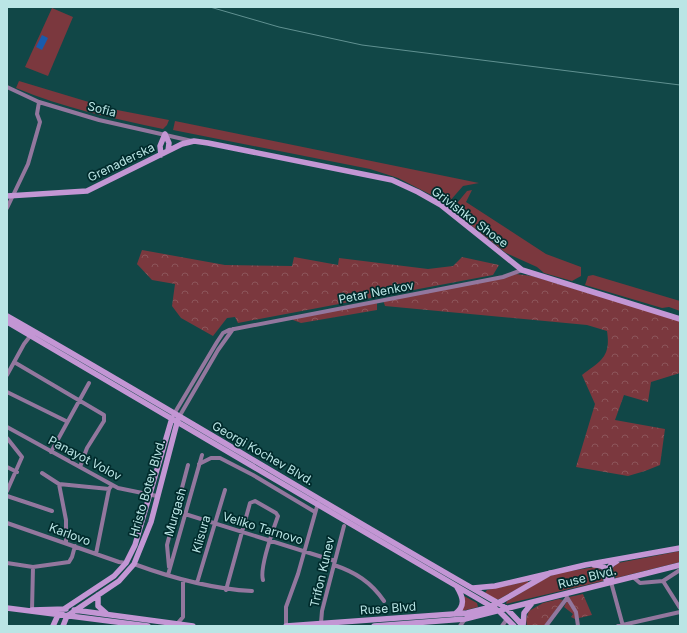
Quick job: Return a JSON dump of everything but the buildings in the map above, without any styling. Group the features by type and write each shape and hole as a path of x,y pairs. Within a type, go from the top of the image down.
{"main road":[{"path":"165,134 169,143 168,151"},
{"path":"160,155 160,146 165,134"},
{"name":"Grenaderska","path":"7,196 87,191 182,144 194,141"},
{"name":"Grivishko Shose","path":"194,141 392,180 441,205 522,270 680,319"},
{"name":"Georgi Kochev Blvd.","path":"7,316 32,333"},
{"name":"Georgi Kochev Blvd.","path":"7,322 32,333 96,366 175,418 283,485 499,611 514,626"},
{"name":"Georgi Kochev Blvd.","path":"175,418 320,499 473,588 507,609 523,626"},
{"name":"Hristo Botev Blvd.","path":"53,626 58,615 64,609 114,576 126,563 135,545 175,418"},
{"name":"Hristo Botev Blvd.","path":"67,616 119,581 134,564 151,522 175,418"},
{"name":"Ruse Blvd.","path":"473,588 490,587 626,557 680,548"},
{"path":"611,582 606,579 607,569 614,562 626,557"},
{"path":"585,566 599,565 607,569"},
{"name":"Ruse Blvd.","path":"499,611 536,601 566,596 611,582 680,565"},
{"name":"Ruse Blvd.","path":"491,607 550,573"},
{"path":"454,615 460,610 463,602 462,596 457,587"},
{"path":"98,595 97,602 100,609 111,616"},
{"path":"523,626 526,610 536,601"},
{"name":"Ruse Blvd","path":"286,626 454,615 491,607"},
{"path":"7,608 32,610 75,610 193,626"},
{"path":"32,610 58,615 148,626"},
{"name":"Ruse Blvd","path":"374,626 464,620 499,611"},
{"path":"44,613 50,618 53,626"},
{"path":"63,626 67,616"}],"street":[{"name":"Sofia","path":"7,87 39,102 99,120 194,141"},
{"path":"7,208 28,164 40,122 37,114 39,102"},
{"name":"Petar Nenkov","path":"175,418 185,394 223,333 233,329 487,280 522,270"},
{"path":"175,418 233,329"},
{"path":"7,375 32,333"},
{"path":"14,362 104,415 104,421 87,448 80,467"},
{"path":"51,452 66,421 89,383"},
{"path":"7,392 66,421"},
{"name":"Panayot Volov","path":"7,427 112,485 157,496"},
{"path":"7,438 22,457 17,472 7,491"},
{"name":"Murgash","path":"168,575 202,455"},
{"path":"199,464 211,458 220,458 315,512"},
{"path":"169,568 167,545 188,465"},
{"path":"7,467 17,472"},
{"path":"42,473 60,484 109,488"},
{"path":"60,484 67,524 66,542"},
{"path":"96,554 109,488 112,485"},
{"path":"283,485 288,496"},
{"name":"Klisura","path":"197,583 224,490"},
{"path":"7,496 52,511"},
{"path":"286,626 286,607 320,499"},
{"path":"226,590 241,531 250,503 255,501 276,513 278,516 269,540 262,573 263,580"},
{"name":"Veliko Tarnovo","path":"185,514 303,551 334,563 354,573 373,586 384,601"},
{"name":"Karlovo","path":"7,523 126,563"},
{"name":"Trifon Kunev","path":"321,623 344,526"},
{"path":"7,563 33,567 68,562 72,557 75,546"},
{"path":"134,564 183,580 226,590 252,591"},
{"path":"32,610 33,567"},
{"path":"633,577 640,583 663,581 680,570"},
{"path":"176,624 183,617 183,580"},
{"path":"663,581 680,608"},
{"path":"611,582 621,626 680,612"},
{"path":"546,626 566,596 576,612 578,626"},
{"path":"502,626 507,619"},
{"path":"460,626 464,620"}],"green space":[{"path":"52,8 73,17 48,76 25,67"},
{"path":"19,81 112,109 169,120 163,129 88,112 16,88"},
{"path":"175,121 479,183 463,186 449,202 445,202 398,178 370,169 173,130"},
{"path":"472,190 466,202 546,254 581,267 581,276 572,281 544,273 537,267 506,253 454,212 453,208 467,191"},
{"path":"142,250 225,265 292,266 294,257 338,265 339,258 428,269 453,266 462,257 499,265 493,275 238,323 235,317 227,318 213,336 181,318 172,306 175,284 152,280 137,264"},
{"path":"516,274 532,276 680,321 680,373 651,382 648,402 624,395 615,420 665,429 660,465 628,476 576,467 595,404 582,375 599,362 606,353 608,340 607,331 587,325 385,306 383,300"},
{"path":"593,275 680,301 680,311 669,307 662,308 585,285 588,276"},
{"path":"377,303 377,310 301,323 293,320 293,317"},
{"path":"680,551 680,562 616,578 611,569 618,563"},
{"path":"595,567 604,571 603,581 506,604 507,601 548,577 558,573"},
{"path":"528,581 528,583 499,599 495,599 485,593 487,590"},
{"path":"583,594 592,615 575,619 571,617 573,614 564,607 569,597"},
{"path":"464,596 477,603 478,607 462,611"},
{"path":"559,599 563,600 544,626 527,626 526,619 529,611 543,603"}],"water":[{"path":"42,35 48,38 42,50 36,47"}],"railway":[{"path":"210,7 279,27 362,45 680,85"}]}
